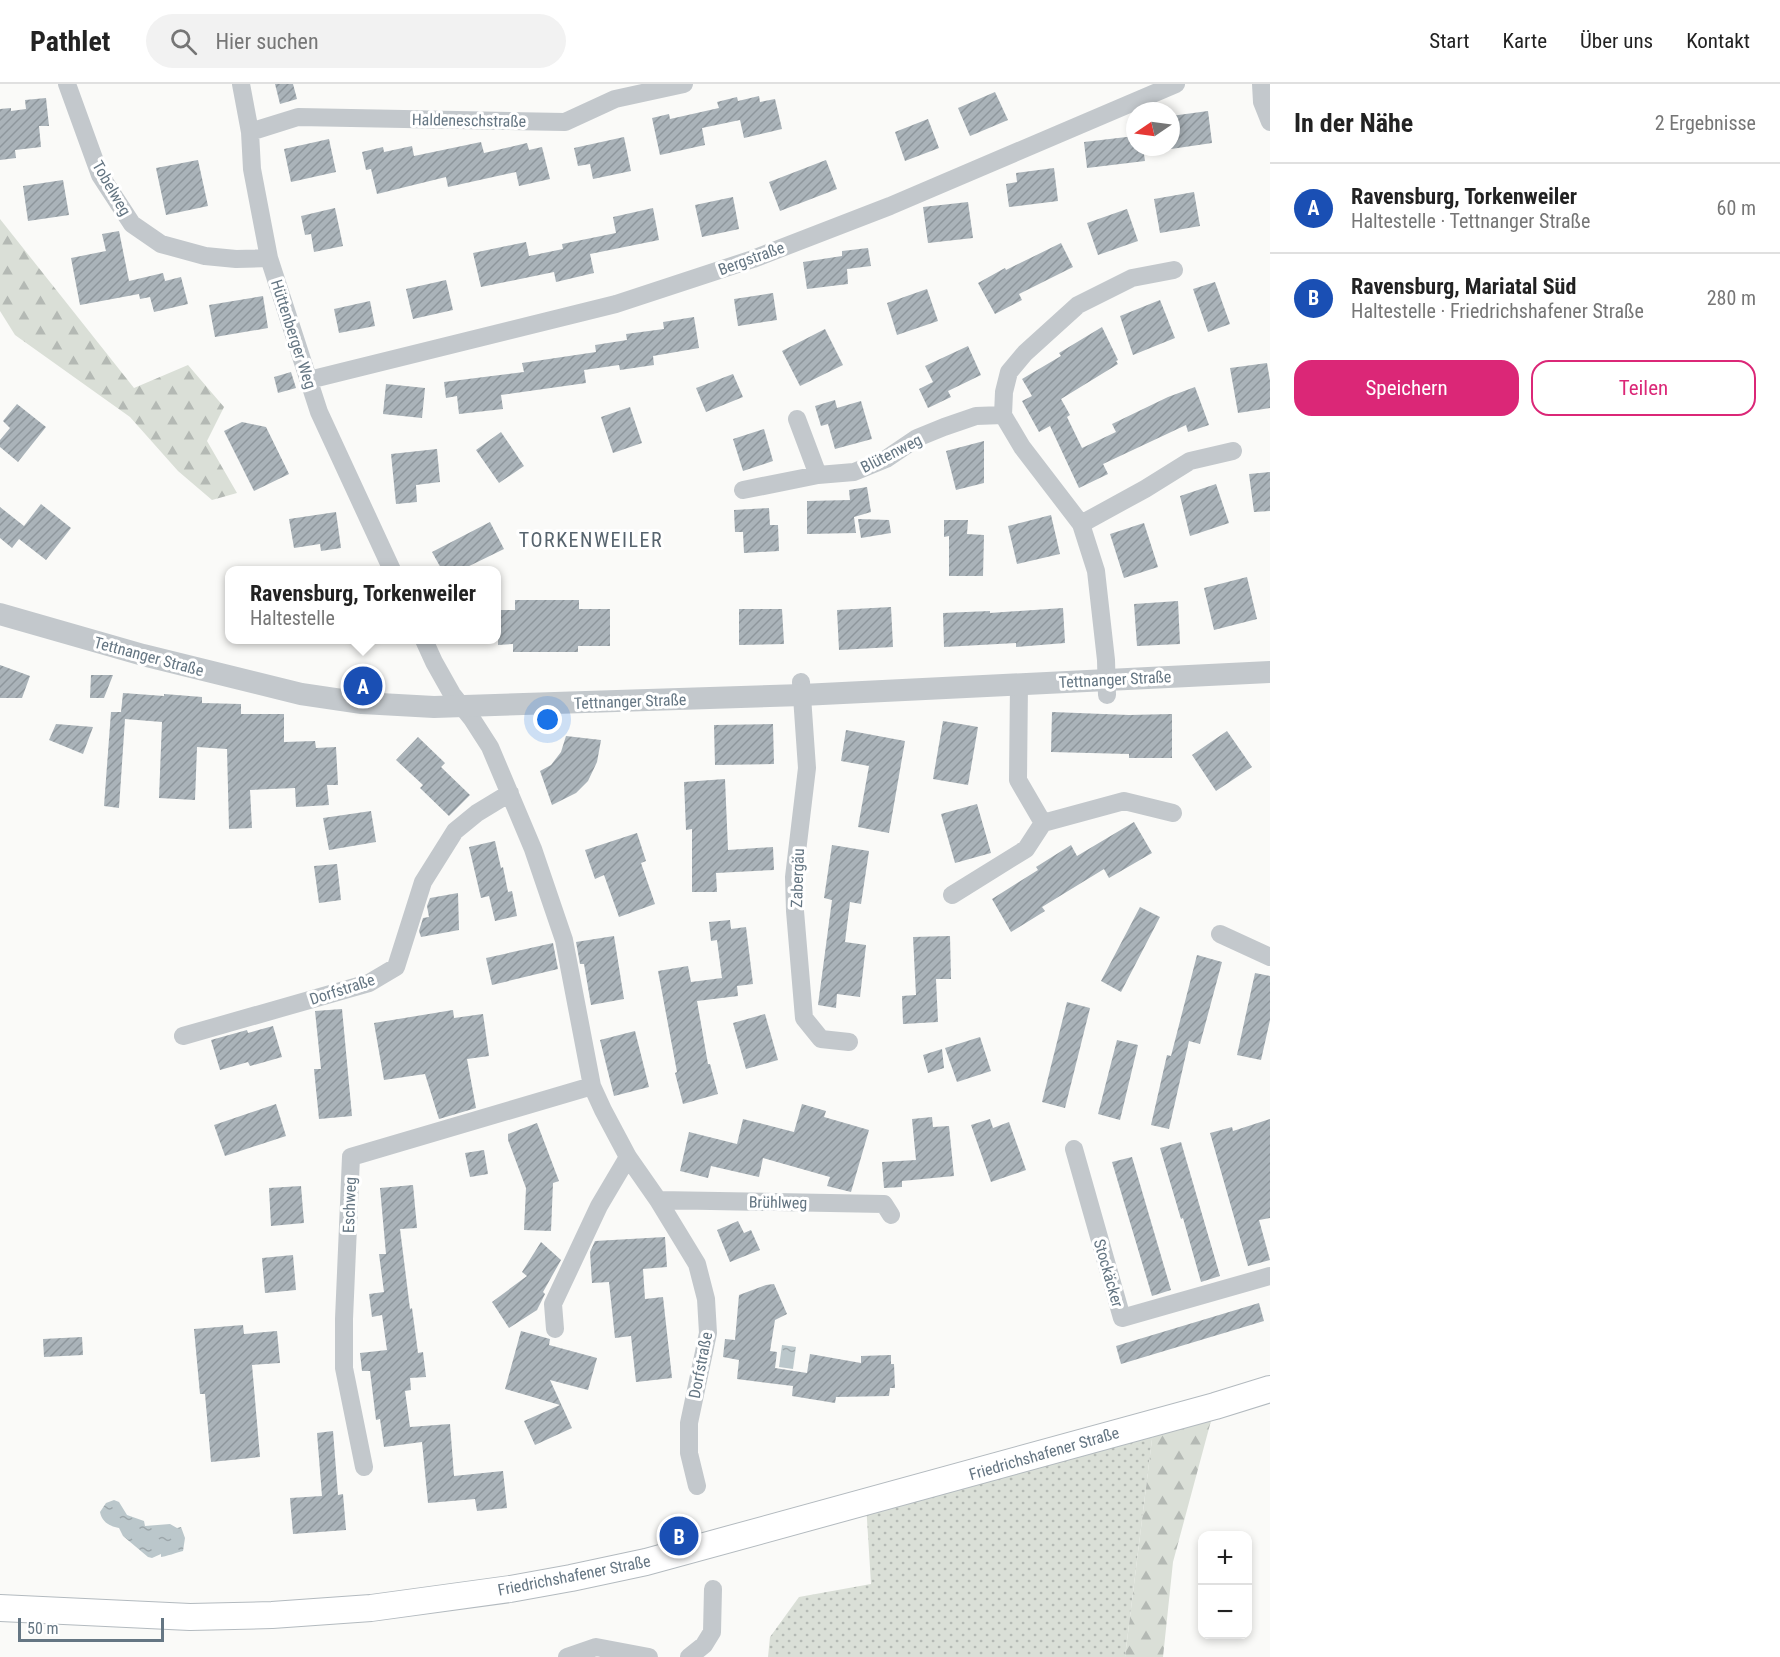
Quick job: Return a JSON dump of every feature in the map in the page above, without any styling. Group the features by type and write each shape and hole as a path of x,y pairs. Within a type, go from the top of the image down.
{"main road":[{"name":"Friedrichshafener Straße","path":"0,1608 190,1617 272,1615 371,1608 510,1589 613,1570 698,1548 1270,1389"}],"street":[{"name":"Tobelweg","path":"67,84 100,175 132,224 161,244 205,256 236,259 269,258"},
{"name":"Hüttenberger Weg","path":"241,84 250,132 252,169 269,258 319,412 390,566"},
{"name":"Haldeneschstraße","path":"250,132 298,117 566,122 615,99 684,84"},
{"name":"Bergstraße","path":"309,380 616,304 753,259 890,206 1176,84"},
{"path":"1261,84 1262,102 1270,122"},
{"path":"1107,687 1096,571 1081,524 1022,447 1002,415 1005,392 1009,372 1025,353 1078,305 1132,278 1174,270"},
{"name":"Blütenweg","path":"743,490 818,476 854,472 886,459 917,438 944,427 976,416 1002,415"},
{"path":"797,419 818,476"},
{"path":"1081,524 1190,461 1233,451"},
{"name":"Tettnanger Straße","path":"0,614 154,658 301,694 362,703 434,707 802,689 1019,684 1107,687 1270,672"},
{"path":"426,644 452,694 463,707"},
{"path":"1019,684 1018,780 1043,823"},
{"name":"Zabergäu","path":"802,689 807,768 794,877 804,1018 821,1039 849,1042"},
{"name":"Dorfstraße","path":"463,707 490,747 533,849 564,939 592,1086 628,1157 658,1200 697,1264 706,1299 708,1333 689,1423 689,1453 697,1486"},
{"name":"Dorfstraße","path":"183,1036 369,983 396,967 423,882 455,831 477,813 510,793"},
{"path":"952,895 1026,849 1043,823 1124,801 1173,813"},
{"path":"1220,934 1270,957"},
{"name":"Eschweg","path":"364,1467 344,1368 351,1157 592,1086"},
{"name":"Stockäcker","path":"1074,1149 1122,1318 1270,1276"},
{"path":"555,1329 553,1304 599,1206 628,1157"},
{"name":"Brühlweg","path":"658,1200 885,1204 891,1215"},
{"path":"689,1657 704,1645 712,1632 713,1588"},
{"path":"567,1657 596,1647 649,1657"}],"green space":[{"path":"0,219 134,388 188,365 224,407 207,441 237,493 212,500 178,471 130,417 15,335 0,311"},
{"path":"1215,1406 1173,1562 1163,1657 1125,1657 1154,1423"},
{"path":"1154,1423 1125,1657 768,1657 770,1637 799,1597 871,1584 866,1503"}],"water":[{"path":"782,1345 796,1347 793,1369 779,1367"},
{"path":"114,1500 119,1502 127,1515 144,1521 145,1526 170,1524 177,1528 181,1527 185,1538 183,1551 163,1557 161,1554 152,1558 148,1557 123,1536 119,1528 109,1525 102,1518 100,1512 106,1503"}],"building":[{"path":"275,84 293,84 297,99 280,104"},
{"path":"995,92 1008,120 970,136 958,108"},
{"path":"759,96 760,102 775,99 782,129 744,138 740,120 702,128 705,145 660,155 652,118 669,114 670,119 719,108 717,102 737,97 738,101"},
{"path":"46,98 49,126 39,126 41,147 15,150 16,158 0,160 0,109 11,108 11,111 26,109 25,100"},
{"path":"1208,111 1212,143 1180,148 1180,115"},
{"path":"928,119 939,148 905,161 895,132"},
{"path":"624,137 631,171 593,179 590,164 578,166 574,148"},
{"path":"1126,137 1126,156 1144,156 1145,161 1087,168 1084,142"},
{"path":"329,139 336,172 291,182 284,149"},
{"path":"481,142 484,153 527,143 529,150 542,147 550,179 519,186 516,172 448,187 446,177 377,194 371,169 366,170 362,152 383,147 384,152 412,146 414,156"},
{"path":"198,160 208,206 166,215 156,168"},
{"path":"826,160 837,189 780,211 769,182"},
{"path":"1054,168 1058,201 1009,207 1006,184 1017,182 1016,173"},
{"path":"63,180 69,215 28,221 23,186"},
{"path":"1194,192 1200,226 1160,233 1154,199"},
{"path":"733,197 739,229 702,237 695,205"},
{"path":"968,202 973,238 928,243 923,207"},
{"path":"335,208 343,246 314,252 311,234 305,235 301,216"},
{"path":"653,208 659,240 590,254 594,273 556,282 554,272 481,287 473,253 526,242 529,256 563,249 562,244 616,233 613,217"},
{"path":"1127,209 1138,241 1098,255 1087,223"},
{"path":"119,231 129,281 163,273 165,281 181,277 188,304 154,312 150,297 140,299 139,294 80,305 71,258 106,251 102,234"},
{"path":"1061,243 1073,267 1019,294 1022,300 995,314 978,283"},
{"path":"868,248 871,266 847,269 848,284 807,289 803,262 842,256 842,251"},
{"path":"446,280 453,310 413,319 406,289"},
{"path":"1215,282 1230,324 1208,332 1193,289"},
{"path":"927,289 938,321 897,335 887,303"},
{"path":"773,293 777,320 738,326 734,299"},
{"path":"263,296 268,328 215,337 209,305"},
{"path":"1160,300 1175,338 1133,355 1120,316"},
{"path":"370,301 375,326 339,333 334,309"},
{"path":"694,317 699,348 653,356 654,365 620,370 619,365 584,370 586,383 501,395 503,409 459,414 457,396 446,398 444,382 524,372 522,363 596,352 595,345 627,340 626,334 664,329 663,322"},
{"path":"1102,327 1118,364 1061,399 1070,415 1067,417 1082,448 1116,432 1112,424 1168,397 1195,387 1209,425 1188,432 1186,425 1103,464 1108,474 1079,488 1050,426 1039,432 1022,401 1032,396 1022,379 1061,356 1059,353"},
{"path":"825,329 843,365 800,386 782,351"},
{"path":"968,346 981,375 948,391 951,397 928,408 919,389 933,382 925,366"},
{"path":"1267,363 1270,408 1238,413 1230,368"},
{"path":"291,372 296,388 278,393 274,377"},
{"path":"733,374 743,397 706,412 696,388"},
{"path":"386,384 425,388 422,418 383,414"},
{"path":"835,400 837,408 861,401 872,439 835,449 828,424 821,426 815,406"},
{"path":"17,404 46,427 18,462 0,447 0,440 10,428 3,421"},
{"path":"630,407 642,443 613,453 601,417"},
{"path":"242,422 266,427 289,474 254,491 224,431"},
{"path":"764,429 773,461 743,471 733,439"},
{"path":"501,432 524,466 499,483 476,450"},
{"path":"984,441 984,483 956,490 946,451"},
{"path":"437,449 440,482 416,485 417,502 396,504 391,454"},
{"path":"1270,472 1270,511 1254,512 1249,474"},
{"path":"1216,484 1229,523 1190,536 1180,496"},
{"path":"867,487 871,512 854,517 856,533 807,534 807,501 850,500 849,490"},
{"path":"41,504 71,528 46,560 19,539 12,548 0,538 0,507 24,526"},
{"path":"769,508 770,525 778,525 779,551 744,553 743,532 735,532 734,510"},
{"path":"336,512 341,548 321,551 320,544 294,548 289,519"},
{"path":"1051,515 1060,554 1017,564 1008,526"},
{"path":"858,519 889,520 891,533 861,538"},
{"path":"944,520 968,520 967,534 984,535 983,576 949,576 949,536 944,537"},
{"path":"490,522 504,549 469,566 440,566 432,552"},
{"path":"1144,523 1158,567 1124,578 1110,534"},
{"path":"1247,577 1257,619 1214,630 1204,588"},
{"path":"515,600 579,600 579,609 610,609 610,646 578,646 578,652 513,652 513,644 498,645 498,644 501,644 501,610 515,610"},
{"path":"1178,601 1180,644 1137,646 1134,604"},
{"path":"891,607 893,647 839,650 837,610"},
{"path":"1063,608 1065,643 1016,647 1016,643 944,647 943,613 990,611 990,613"},
{"path":"739,609 782,609 784,644 739,645"},
{"path":"0,665 30,676 22,698 0,698"},
{"path":"91,675 113,675 104,698 90,698"},
{"path":"123,693 202,697 202,703 241,704 241,714 284,714 284,742 315,741 316,748 336,747 338,785 327,785 329,805 296,807 295,788 250,790 252,828 229,829 227,749 197,747 195,800 159,798 162,722 125,719 119,808 104,806 111,712 121,712"},
{"path":"1052,712 1172,714 1172,758 1129,758 1129,754 1051,752"},
{"path":"943,721 978,727 968,785 933,779"},
{"path":"56,724 93,727 83,754 49,740"},
{"path":"773,724 774,764 715,765 714,725"},
{"path":"846,730 905,741 889,833 858,827 869,766 841,761"},
{"path":"1227,731 1252,767 1216,791 1192,755"},
{"path":"566,736 601,740 597,762 588,781 576,793 552,805 540,771 551,765 561,752"},
{"path":"418,737 445,763 441,767 470,795 449,816 420,788 423,785 396,760"},
{"path":"725,779 728,850 773,847 774,870 716,873 717,892 692,892 692,829 686,830 684,782"},
{"path":"977,804 991,853 955,863 941,814"},
{"path":"371,811 376,842 329,850 323,818"},
{"path":"1134,822 1152,853 1109,878 1104,869 1042,907 1045,911 1011,932 992,899 1038,870 1036,867 1071,845 1077,856"},
{"path":"637,833 646,861 641,863 655,904 619,917 604,875 595,879 585,850"},
{"path":"495,841 508,892 512,891 517,916 495,921 489,896 481,898 469,847"},
{"path":"832,845 869,851 861,904 850,902 845,942 866,945 860,997 837,994 836,1008 818,1005 832,900 824,898"},
{"path":"337,864 341,900 319,903 314,866"},
{"path":"458,893 459,930 421,937 419,931 423,918 429,917 427,906 430,898"},
{"path":"1140,907 1160,917 1121,992 1101,981"},
{"path":"730,920 731,929 746,927 753,984 737,986 738,996 697,1001 708,1064 710,1064 718,1094 683,1104 675,1073 677,1072 658,971 688,966 691,982 722,978 717,940 711,941 709,922"},
{"path":"614,936 624,999 591,1005 584,964 580,964 576,942"},
{"path":"950,936 951,979 936,979 938,1022 903,1024 902,996 916,995 913,937"},
{"path":"553,943 558,969 492,985 486,958"},
{"path":"1197,955 1222,962 1200,1044 1189,1041 1169,1129 1151,1125 1167,1055 1171,1056"},
{"path":"1255,973 1270,976 1270,1020 1261,1060 1237,1055"},
{"path":"1067,1002 1090,1008 1065,1108 1042,1102"},
{"path":"342,1009 352,1116 319,1119 314,1069 321,1069 315,1011"},
{"path":"453,1010 454,1018 483,1014 489,1056 467,1059 476,1108 439,1119 425,1074 384,1080 374,1023"},
{"path":"765,1014 778,1060 746,1069 733,1023"},
{"path":"273,1026 282,1057 250,1066 248,1062 220,1070 211,1040 247,1030 248,1033"},
{"path":"635,1031 649,1087 614,1096 600,1040"},
{"path":"980,1037 991,1071 957,1082 945,1048"},
{"path":"1117,1040 1138,1045 1120,1120 1098,1114"},
{"path":"942,1049 944,1068 928,1073 923,1055"},
{"path":"276,1104 286,1136 225,1156 214,1125"},
{"path":"802,1104 826,1111 824,1117 869,1130 851,1192 827,1186 830,1177 763,1158 759,1177 711,1166 708,1178 680,1171 689,1132 737,1144 743,1119 794,1132"},
{"path":"932,1117 933,1127 949,1126 954,1176 902,1181 902,1187 884,1188 882,1162 916,1160 912,1119"},
{"path":"990,1119 993,1128 1009,1122 1026,1170 991,1182 971,1125"},
{"path":"1270,1119 1270,1218 1259,1220 1270,1260 1248,1266 1210,1133 1232,1127 1233,1131"},
{"path":"537,1123 559,1181 553,1183 551,1231 524,1230 526,1188 508,1140 508,1134"},
{"path":"1181,1142 1220,1276 1201,1282 1160,1148"},
{"path":"484,1150 488,1174 470,1177 465,1153"},
{"path":"1132,1157 1171,1290 1152,1296 1112,1162"},
{"path":"413,1185 417,1228 400,1229 410,1309 412,1308 418,1353 423,1352 426,1377 410,1378 411,1390 405,1391 410,1427 450,1424 454,1476 503,1471 507,1508 477,1511 475,1499 428,1503 422,1442 384,1447 380,1419 376,1420 370,1371 362,1371 360,1353 387,1350 382,1315 372,1317 369,1294 384,1292 379,1254 386,1254 380,1188"},
{"path":"301,1186 304,1223 271,1226 269,1188"},
{"path":"738,1221 744,1233 751,1230 760,1250 730,1262 717,1230"},
{"path":"665,1237 667,1267 643,1269 645,1299 663,1297 672,1378 636,1382 631,1336 615,1338 609,1282 592,1283 590,1252 595,1241"},
{"path":"541,1242 561,1260 543,1292 545,1294 537,1310 509,1328 492,1302 527,1276 522,1272"},
{"path":"293,1255 296,1290 265,1293 262,1258"},
{"path":"774,1284 787,1314 775,1320 770,1351 777,1352 775,1368 807,1373 810,1354 861,1363 861,1356 891,1355 891,1364 894,1364 895,1388 890,1388 889,1396 836,1397 835,1403 792,1396 793,1386 737,1379 739,1360 723,1357 725,1339 735,1340 739,1295"},
{"path":"1259,1303 1264,1321 1121,1364 1116,1346"},
{"path":"243,1325 244,1334 277,1331 280,1363 252,1365 260,1457 211,1462 205,1394 200,1394 194,1329"},
{"path":"521,1331 550,1339 549,1345 597,1358 588,1390 550,1380 572,1428 535,1445 524,1421 560,1405 505,1389"},
{"path":"82,1337 83,1355 44,1357 43,1339"},
{"path":"333,1431 338,1495 343,1494 346,1530 293,1534 290,1498 322,1496 317,1433"}],"place":[{"name":"Ravensburg, Torkenweiler","path":"363,686"},
{"name":"Ravensburg, Mariatal Süd","path":"679,1536"}],"district":[{"name":"TORKENWEILER","path":"591,540"}]}
